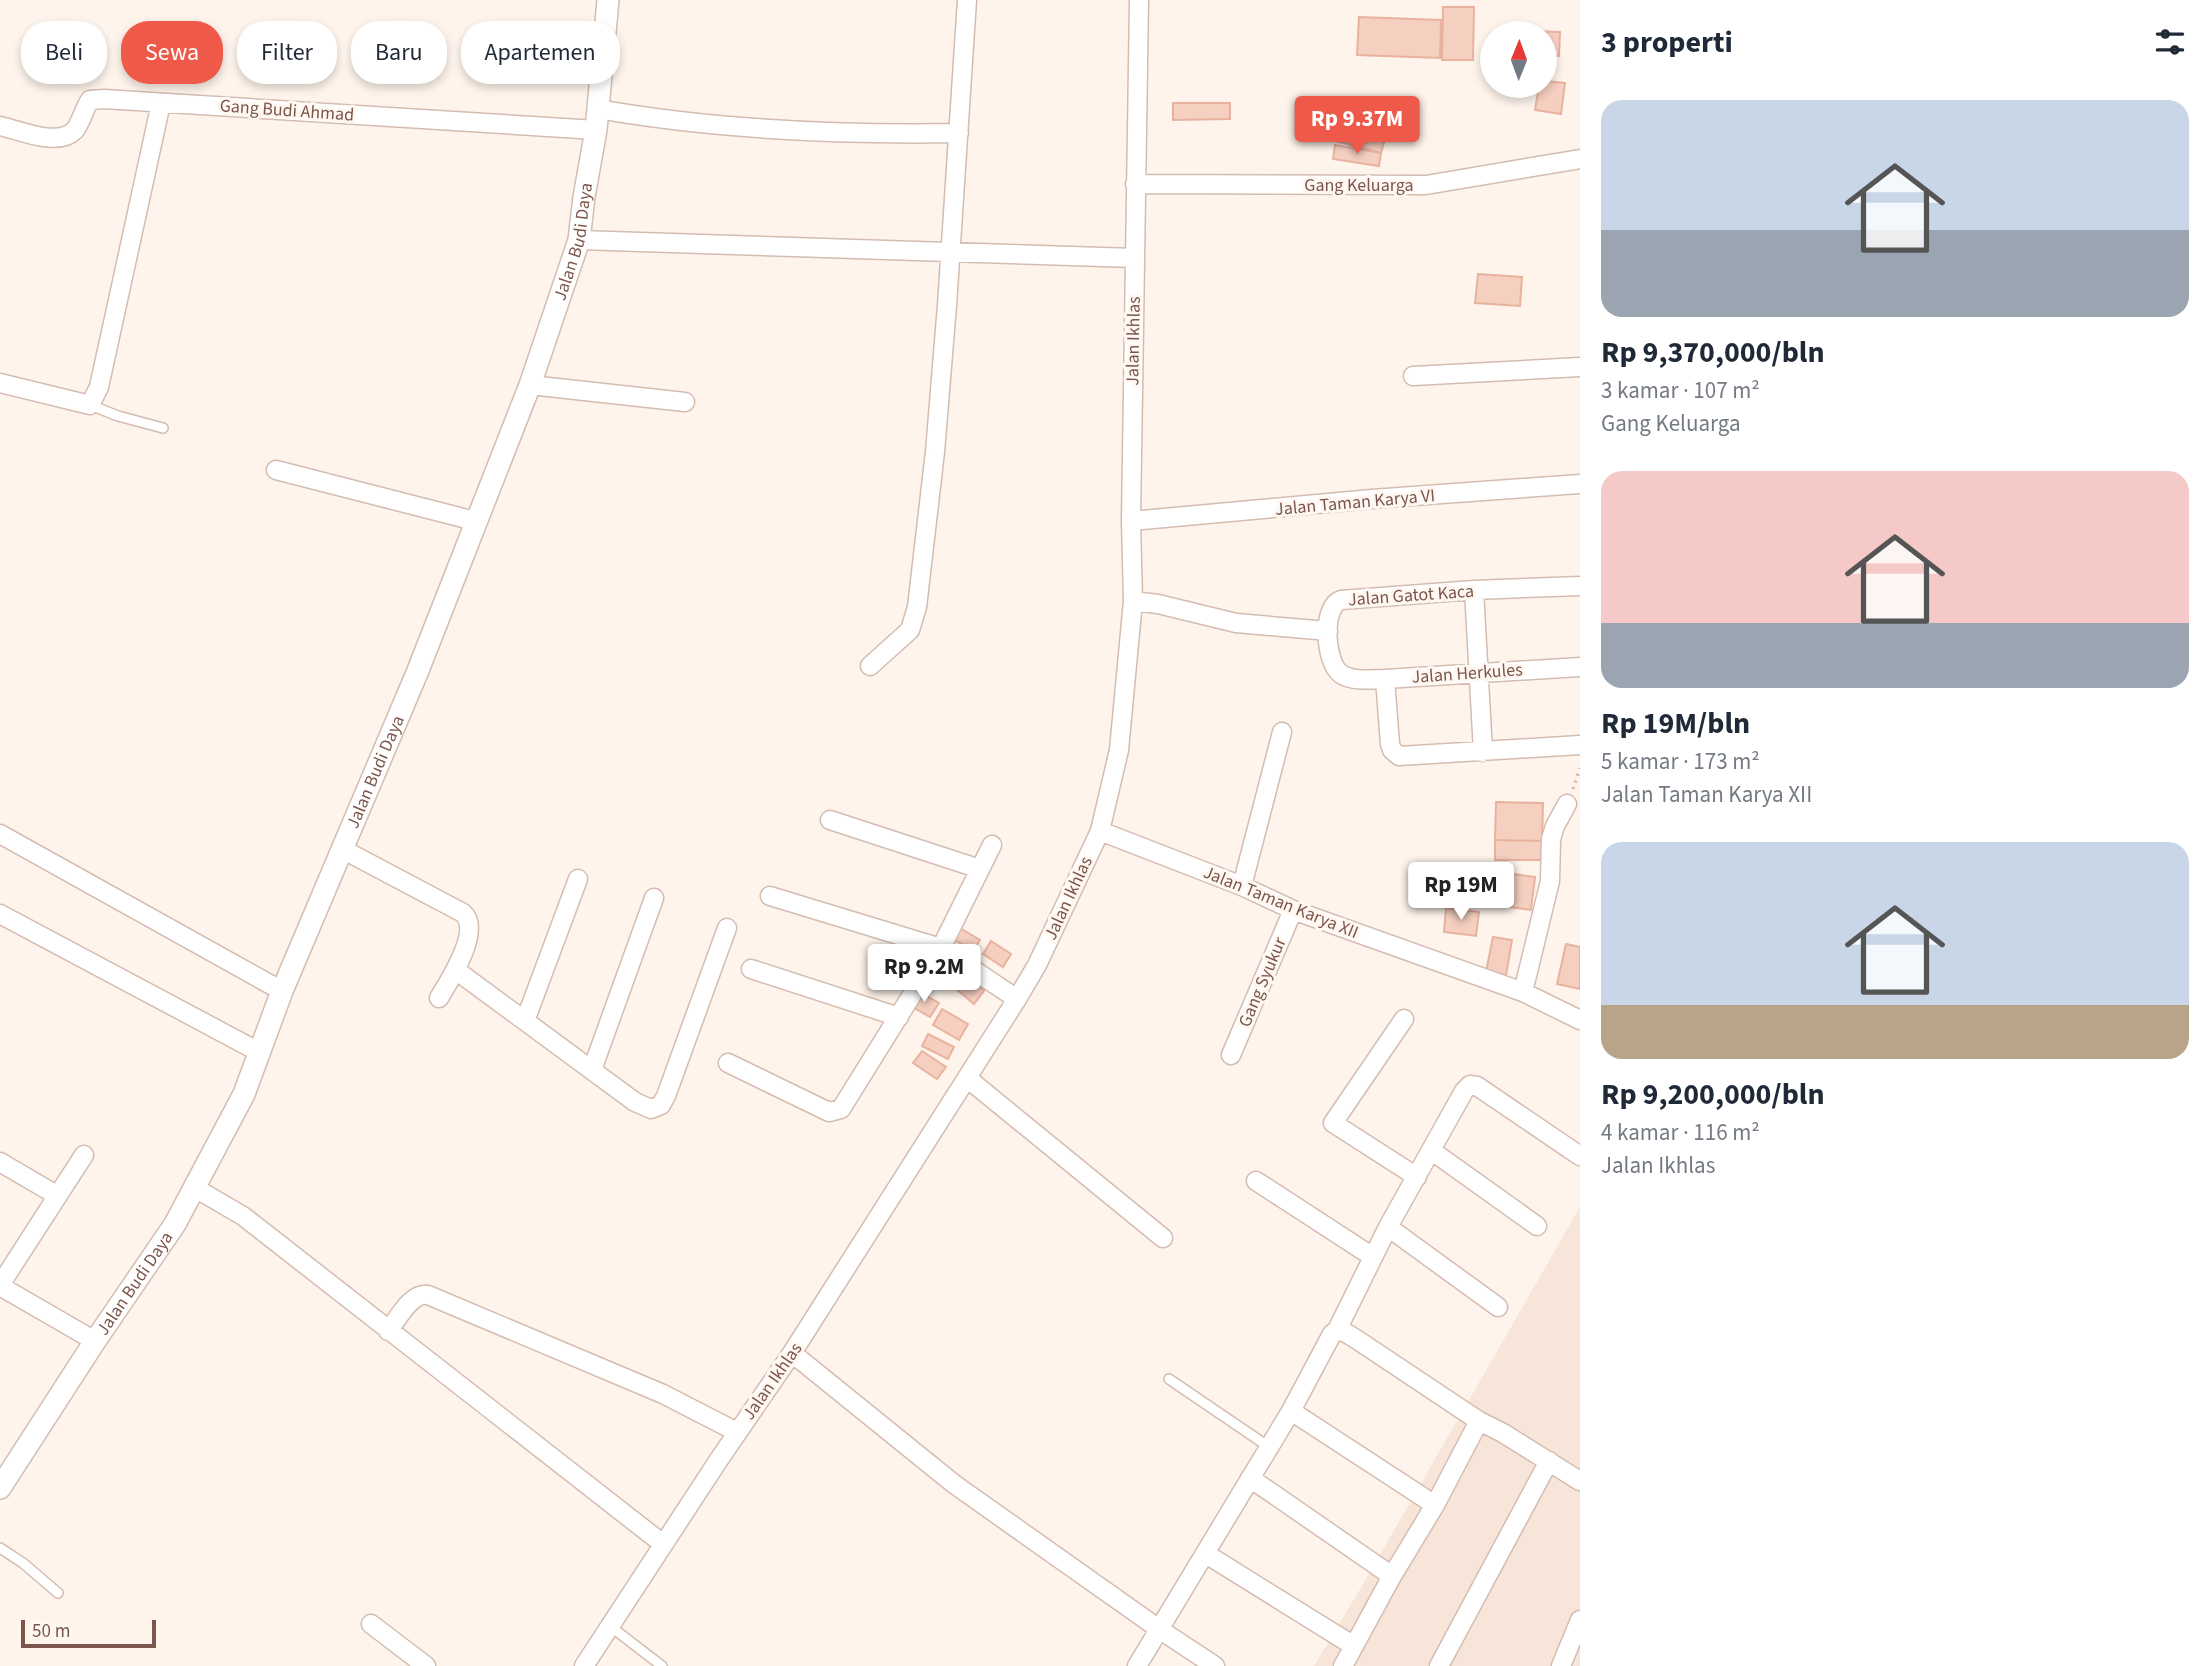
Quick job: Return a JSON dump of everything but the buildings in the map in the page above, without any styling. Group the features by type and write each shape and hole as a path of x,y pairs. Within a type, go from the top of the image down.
{"street":[{"name":"Jalan Budi Daya","path":"0,1488 175,1224 244,1094 282,991 417,673 530,385 579,240 597,119 608,0"},
{"path":"870,666 910,630 917,607 935,452 967,0"},
{"name":"Jalan Ikhlas","path":"584,1666 792,1353 1017,999 1037,965 1100,831 1119,750 1133,601 1131,521 1139,0"},
{"name":"Gang Budi Ahmad","path":"0,126 38,136 63,137 75,130 90,100 597,119 872,134 959,133"},
{"path":"0,383 90,405 99,387 161,103"},
{"name":"Gang Keluarga","path":"1135,184 1426,185 1580,159"},
{"path":"579,240 1134,258"},
{"path":"1413,376 1580,367"},
{"path":"530,385 685,402"},
{"path":"275,470 475,521"},
{"name":"Jalan Taman Karya VI","path":"1131,521 1372,499 1580,484"},
{"name":"Jalan Gatot Kaca","path":"1328,631 1330,609 1334,602 1341,600 1474,590 1580,586"},
{"path":"1474,590 1483,752"},
{"path":"1133,601 1158,604 1236,623 1328,631"},
{"name":"Jalan Herkules","path":"1328,631 1331,660 1342,675 1355,679 1580,667"},
{"path":"1385,679 1390,744 1394,754 1399,756 1580,745"},
{"path":"1242,886 1282,732"},
{"path":"1523,992 1550,881 1551,839 1567,804"},
{"path":"830,820 980,869"},
{"name":"Jalan Taman Karya XII","path":"1100,831 1242,886 1293,910 1523,992 1580,1020"},
{"path":"0,834 282,991"},
{"path":"728,1063 829,1112 841,1109 941,948 992,845"},
{"path":"342,849 468,917 470,926 457,971 439,998"},
{"path":"525,1021 578,879"},
{"path":"770,896 941,948 1017,999"},
{"path":"592,1070 654,898"},
{"name":"Gang Syukur","path":"1231,1055 1293,910"},
{"path":"0,914 259,1052"},
{"path":"457,971 645,1108 651,1109 661,1105 666,1097 727,928"},
{"path":"751,969 899,1017"},
{"path":"1404,1019 1333,1123 1417,1177"},
{"path":"967,1078 1163,1238"},
{"path":"1138,1666 1269,1447 1332,1334 1337,1330 1388,1227 1464,1091 1473,1084 1580,1156"},
{"path":"1432,1150 1537,1226"},
{"path":"84,1155 0,1285 95,1341"},
{"path":"0,1162 58,1196"},
{"path":"1256,1181 1373,1257"},
{"path":"195,1188 243,1216 663,1544"},
{"path":"1388,1227 1498,1307"},
{"path":"388,1331 414,1298 425,1294 663,1394 737,1432"},
{"path":"1337,1330 1356,1339 1479,1421 1580,1481"},
{"path":"792,1353 954,1485 1215,1666"},
{"path":"1290,1411 1435,1504"},
{"path":"1206,1554 1351,1659 1392,1576 1435,1504 1479,1421"},
{"path":"1439,1666 1549,1461"},
{"path":"1250,1478 1392,1576"},
{"path":"1561,1666 1580,1620"},
{"path":"371,1624 426,1666"}],"lane":[{"path":"90,405 163,428"},
{"path":"1169,1378 1269,1447"},
{"path":"0,1548 23,1563 58,1593"},
{"path":"610,1626 662,1666"}],"shaded area":[{"path":"1580,1207 1580,1666 1314,1666 1362,1586"}]}
